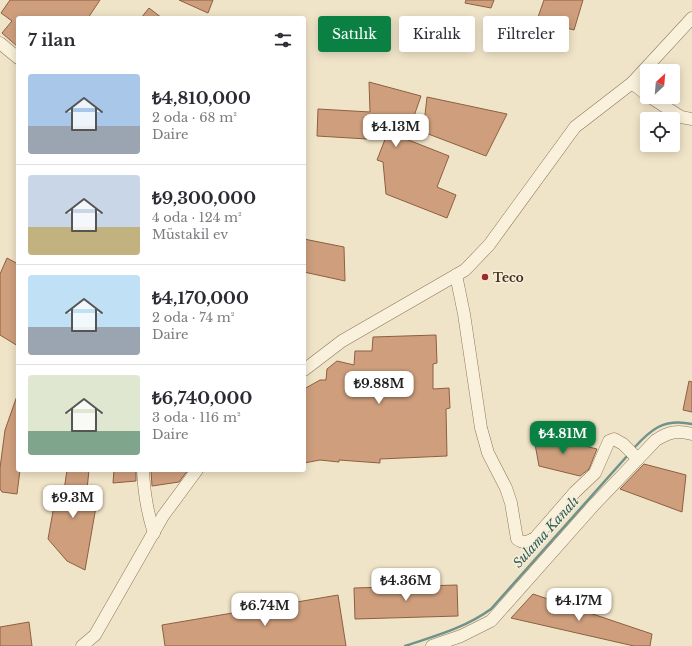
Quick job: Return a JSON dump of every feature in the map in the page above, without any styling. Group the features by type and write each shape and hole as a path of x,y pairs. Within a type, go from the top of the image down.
{"street":[{"path":"306,369 342,342 465,270 489,245 575,127 632,83 692,18"},
{"path":"0,43 16,56"},
{"path":"632,83 640,89"},
{"path":"661,104 681,117 692,119"},
{"path":"456,275 464,314 481,428 488,453 506,488 511,503 517,539 527,543 535,538 575,492 594,473 609,441 614,439 623,444 633,454"},
{"path":"432,646 461,636 491,621 593,506 633,454 669,432 684,432 692,434"},
{"path":"142,472 148,515 154,533"},
{"path":"82,646 95,635 163,516 196,472"}],"building":[{"path":"10,0 100,0 89,16 16,16 16,45 2,33 12,21 1,13"},
{"path":"179,0 213,0 208,13"},
{"path":"466,0 494,0 491,8 465,3"},
{"path":"544,0 583,0 574,30 569,29 569,16 538,16"},
{"path":"149,8 159,16 143,16"},
{"path":"369,82 421,96 406,139 449,156 437,187 456,195 447,218 386,194 383,162 377,160 389,129 367,121 367,139 317,136 318,109 370,112"},
{"path":"427,97 507,114 486,156 423,132"},
{"path":"306,239 344,247 345,281 306,272"},
{"path":"7,258 16,263 16,345 0,335 0,274"},
{"path":"436,335 437,363 433,364 433,389 449,388 450,408 446,409 447,456 380,459 380,463 339,460 339,462 320,460 306,463 306,388 320,380 326,380 327,369 337,361 354,365 355,351 372,351 373,337"},
{"path":"689,381 692,382 692,412 683,410"},
{"path":"16,399 16,472 20,472 17,494 2,492 0,489 0,468 5,430"},
{"path":"533,433 597,449 589,469 580,476 539,466"},
{"path":"644,464 686,475 682,512 620,489"},
{"path":"67,472 89,472 86,499 97,501 85,570 67,561 48,539 56,495 63,497"},
{"path":"114,472 136,472 136,481 113,483"},
{"path":"151,472 186,472 179,482 152,486"},
{"path":"457,585 458,616 355,619 354,588"},
{"path":"533,594 652,634 650,646 634,646 511,618"},
{"path":"338,595 346,646 165,646 162,625"},
{"path":"29,622 32,646 0,646 0,627"}],"waterway":[{"name":"Sulama Kanalı","path":"633,449 652,431 666,424 692,424"},
{"name":"Sulama Kanalı","path":"405,646 439,635 460,626 481,616 491,609 628,455"}],"place":[{"name":"Teco","path":"485,277"}]}
